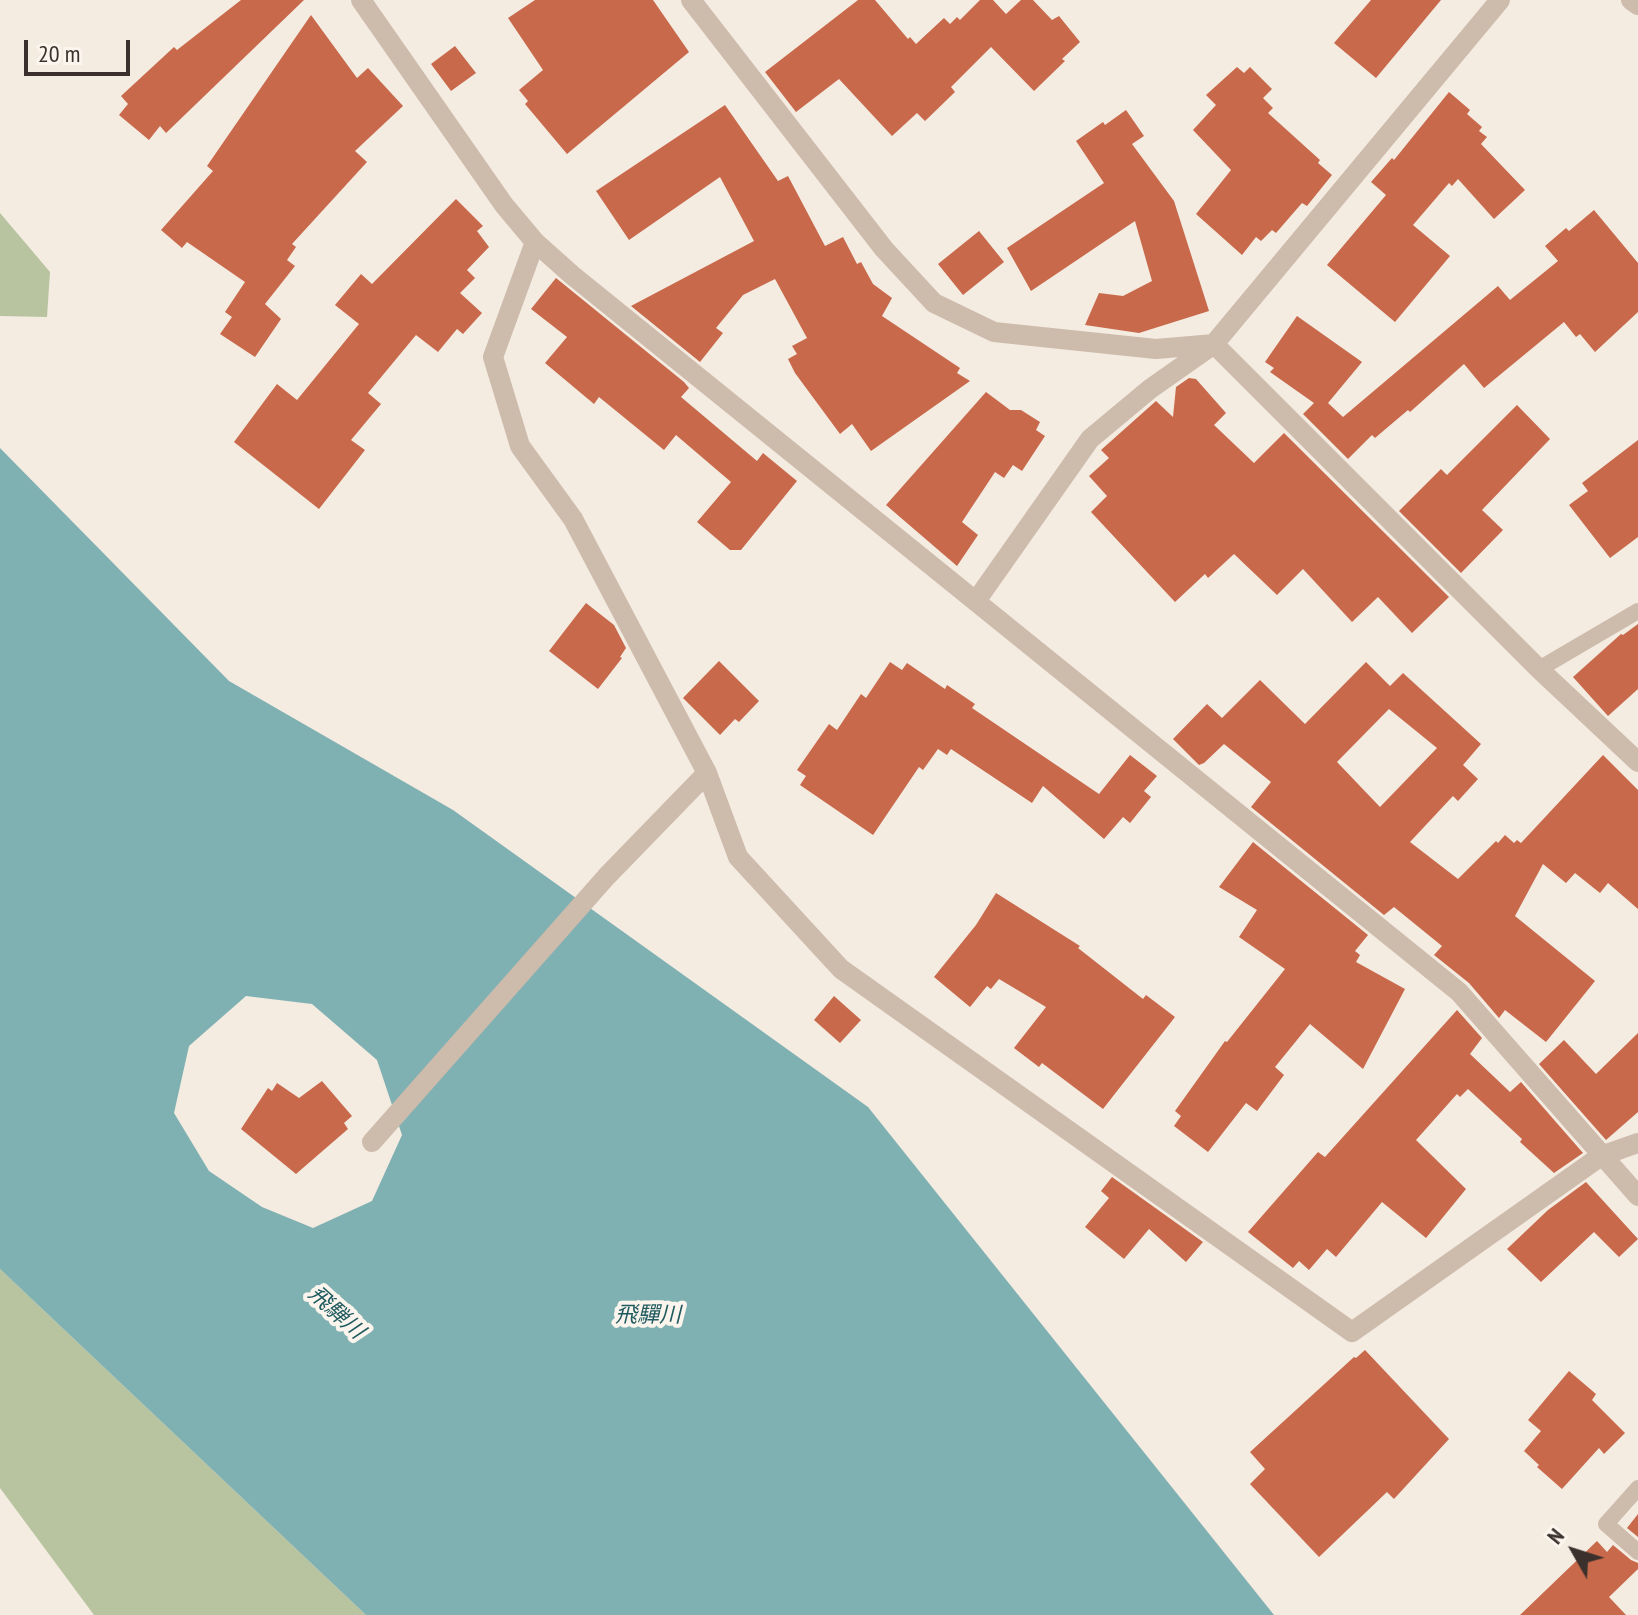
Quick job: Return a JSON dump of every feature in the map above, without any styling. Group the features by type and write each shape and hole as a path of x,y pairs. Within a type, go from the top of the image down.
{"street":[{"path":"361,0 504,205 535,242 1459,992 1638,1196"},
{"path":"691,0 884,249 934,303 994,332 1156,349 1214,344 1539,669 1638,762"},
{"path":"976,601 1090,439 1150,389 1214,344 1500,0"},
{"path":"1631,0 1638,5"},
{"path":"535,242 493,357 520,446 573,519 707,773 738,857 841,969 1352,1332 1601,1156 1638,1143"},
{"path":"372,1142 607,876 707,773"}],"lane":[{"path":"1539,669 1638,611"},
{"path":"1638,1488 1606,1524 1638,1552"}],"green space":[{"path":"0,213 50,272 47,317 0,316"},
{"path":"0,1269 366,1615 94,1615 0,1488"}],"water":[{"name":"飛驒川","path":"0,448 229,681 453,810 868,1107 1274,1615 366,1615 0,1269","holes":["246,996 312,1004 377,1060 402,1135 372,1201 313,1228 262,1207 209,1171 174,1113 189,1046"]}],"building":[{"path":"241,0 304,0 166,133 160,126 149,140 119,115 128,104 121,96 174,47 177,50"},
{"path":"535,0 653,0 689,52 567,154 525,104 528,101 519,90 543,70 508,18"},
{"path":"858,0 875,0 908,39 910,37 916,44 944,18 950,24 957,17 960,20 980,0 993,0 1006,14 1021,0 1033,0 1052,20 1059,16 1080,42 1034,91 991,47 951,87 955,92 925,121 917,113 892,136 839,79 796,112 765,72"},
{"path":"1371,0 1441,0 1376,78 1334,43"},
{"path":"311,15 357,78 368,68 403,106 355,151 367,162 292,244 296,247 287,260 295,266 265,304 281,319 255,357 220,334 232,317 225,312 245,282 187,242 182,248 161,230 213,171 207,166"},
{"path":"455,46 476,73 451,91 431,64"},
{"path":"1237,67 1244,73 1250,67 1272,89 1263,98 1273,108 1268,113 1320,160 1318,163 1332,175 1307,206 1302,203 1276,233 1272,230 1261,241 1256,237 1242,255 1196,214 1231,170 1193,130 1216,105 1206,95"},
{"path":"1449,92 1470,110 1467,114 1482,127 1479,131 1487,137 1481,144 1525,190 1494,219 1458,179 1452,186 1449,183 1413,225 1450,256 1395,322 1327,265 1386,195 1371,182 1392,158 1394,160"},
{"path":"725,105 778,181 788,176 825,246 843,237 857,264 861,262 873,284 892,298 882,316 960,368 957,373 970,381 871,451 852,424 840,434 795,373 788,359 797,354 792,346 807,338 775,279 743,295 716,328 723,333 700,362 631,306 754,241 720,177 629,240 596,191"},
{"path":"1126,110 1144,136 1132,144 1174,201 1209,311 1139,333 1085,325 1099,293 1123,296 1152,281 1135,221 1031,291 1007,248 1104,183 1076,141"},
{"path":"456,199 483,226 477,231 489,247 467,270 475,278 460,293 482,313 463,334 457,329 438,352 416,335 368,393 381,404 351,440 365,450 319,509 234,442 277,384 297,400 359,324 335,305 361,274 372,284"},
{"path":"1594,210 1638,263 1638,312 1595,352 1580,334 1576,337 1564,322 1484,388 1464,364 1410,412 1408,410 1375,438 1372,435 1348,459 1303,414 1314,403 1270,372 1274,368 1265,362 1297,316 1362,362 1328,403 1343,417 1498,286 1510,300 1558,261 1545,246"},
{"path":"979,231 1004,262 963,295 938,264"},
{"path":"556,278 684,382 689,388 681,397 757,461 763,453 797,481 741,550 730,550 697,522 731,482 676,435 664,450 599,397 594,404 545,363 567,337 531,309"},
{"path":"1189,378 1196,379 1226,413 1214,425 1254,463 1284,433 1449,597 1412,633 1378,597 1352,622 1303,569 1277,595 1234,554 1208,578 1205,574 1175,602 1091,512 1107,496 1089,476 1109,458 1101,450 1156,401 1173,417 1176,387"},
{"path":"986,392 1010,410 1021,410 1040,422 1036,430 1045,436 1022,471 1013,465 1004,478 995,472 962,522 978,535 957,566 886,505"},
{"path":"1517,405 1550,439 1482,510 1503,530 1461,573 1399,511 1441,469 1447,475"},
{"path":"1638,440 1638,537 1610,558 1569,505 1588,491 1582,483"},
{"path":"586,603 614,625 626,648 598,689 549,651"},
{"path":"1638,624 1638,689 1608,716 1573,677 1621,634"},
{"path":"719,661 759,701 739,722 735,719 720,735 683,698"},
{"path":"890,662 902,670 907,663 945,689 947,685 975,704 972,708 1099,794 1130,755 1157,776 1144,791 1151,797 1130,823 1123,817 1104,839 1043,786 1032,803 951,749 947,755 938,749 923,770 919,767 873,835 800,785 806,776 797,770 829,724 837,730 861,694 866,698"},
{"path":"1366,662 1390,686 1403,673 1481,744 1463,765 1478,779 1458,801 1453,796 1410,842 1458,879 1505,835 1514,843 1517,840 1521,843 1603,755 1638,790 1638,909 1608,883 1600,893 1575,873 1566,883 1543,864 1515,916 1595,981 1546,1042 1505,1010 1499,1018 1469,983 1434,955 1442,946 1394,907 1384,915 1251,807 1271,782 1224,744 1199,765 1173,739 1207,704 1222,718 1260,680 1305,724","holes":["1389,709 1437,748 1380,807 1337,762"]},
{"path":"1253,842 1368,935 1355,951 1360,955 1356,962 1405,989 1363,1069 1310,1024 1275,1067 1284,1075 1257,1111 1246,1103 1208,1152 1174,1126 1181,1116 1175,1111 1225,1041 1285,969 1239,937 1257,910 1219,887"},
{"path":"996,893 1080,946 1078,948 1143,999 1146,995 1175,1017 1103,1109 1042,1063 1039,1067 1014,1048 1046,1007 999,979 991,989 987,986 970,1007 934,977 976,925"},
{"path":"834,996 861,1020 840,1043 814,1020"},
{"path":"1457,1010 1482,1038 1470,1054 1510,1092 1521,1082 1583,1153 1554,1173 1468,1089 1460,1097 1457,1094 1416,1140 1466,1189 1426,1238 1382,1202 1336,1257 1327,1249 1309,1270 1299,1261 1293,1268 1248,1232 1318,1152 1325,1157"},
{"path":"1638,1033 1638,1112 1606,1140 1539,1064 1564,1040 1596,1074"},
{"path":"322,1081 352,1116 344,1123 348,1129 296,1174 241,1129 268,1088 272,1091 277,1083 299,1098"},
{"path":"1112,1177 1203,1242 1186,1262 1149,1229 1124,1259 1085,1227 1109,1198 1101,1191"},
{"path":"1586,1182 1638,1239 1619,1257 1594,1232 1541,1282 1507,1249 1548,1210"},
{"path":"1365,1350 1449,1439 1394,1499 1387,1492 1319,1557 1250,1484 1265,1469 1250,1452"},
{"path":"1569,1371 1596,1394 1592,1400 1625,1433 1604,1454 1599,1448 1562,1489 1524,1451 1541,1431 1528,1420"},
{"path":"1638,1514 1638,1537 1627,1528"},
{"path":"1597,1541 1607,1552 1613,1545 1638,1563 1638,1569 1609,1597 1626,1615 1520,1615"}],"water label":[{"name":"飛騨川","path":"336,1313"}]}
